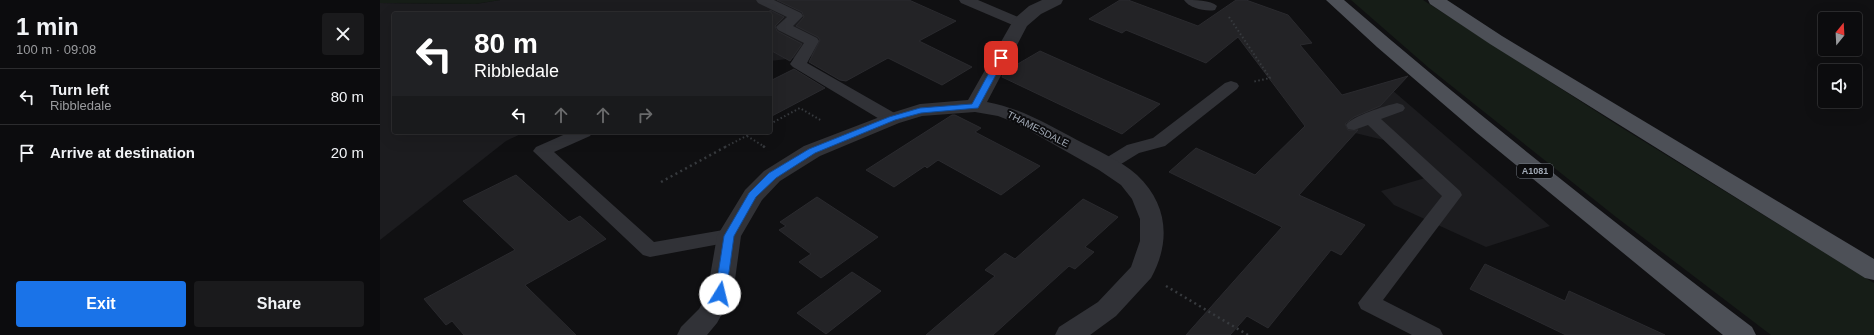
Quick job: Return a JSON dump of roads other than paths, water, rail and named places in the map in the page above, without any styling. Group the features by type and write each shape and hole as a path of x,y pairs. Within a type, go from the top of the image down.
{"main road":[{"name":"A1081","path":"1334,0 1406,64 1605,228 1742,335"},
{"path":"1436,0 1496,40 1874,271"}],"street":[{"path":"975,106 1020,23 1035,10 1055,0"},
{"path":"1192,0 1208,6"},
{"name":"THAMESDALE","path":"691,335 708,316 720,294 729,236 753,195 772,176 812,151 846,136 892,119 920,110 975,106 1003,111 1023,119 1108,165 1129,180 1143,197 1152,219 1152,241 1142,271 1107,310 1069,335"}],"lane":[{"path":"763,0 796,16 783,27 812,41 798,64 892,119"},
{"path":"966,0 1020,23"},
{"path":"1108,165 1134,149 1159,142 1231,86"},
{"path":"1397,108 1362,121 1453,195 1370,303 1432,335"},
{"path":"580,134 542,151 650,250 729,236"}]}
